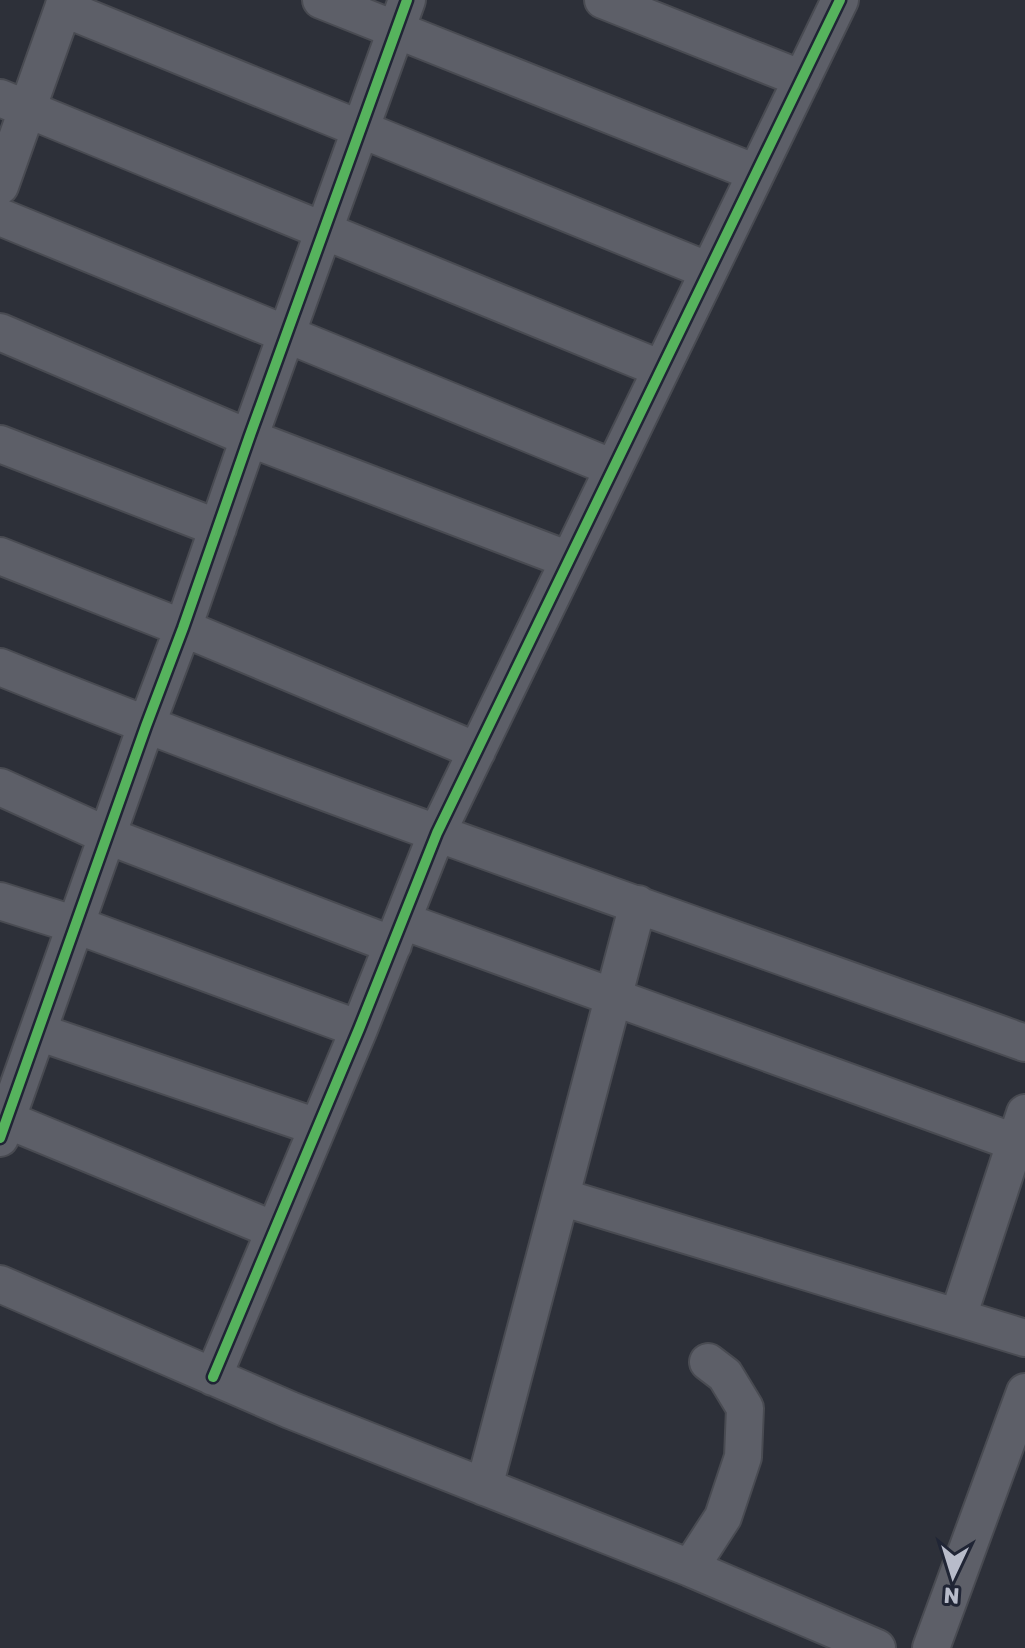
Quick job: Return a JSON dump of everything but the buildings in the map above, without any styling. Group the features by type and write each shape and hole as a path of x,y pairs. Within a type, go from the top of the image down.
{"street":[{"path":"321,0 402,15 756,173"},
{"path":"603,0 802,79"},
{"path":"213,1377 359,1029 437,833 840,0"},
{"path":"0,186 14,103 65,4 709,271"},
{"path":"274,1230 2,1125 402,15"},
{"path":"14,103 661,369"},
{"path":"0,217 613,468"},
{"path":"0,332 249,438 569,560"},
{"path":"0,444 218,528"},
{"path":"0,556 183,628 477,751"},
{"path":"0,667 146,726 437,833 1025,1043"},
{"path":"0,787 108,836 398,933 613,997 1022,1134 958,1317"},
{"path":"0,901 76,925 359,1029"},
{"path":"484,1487 638,904"},
{"path":"38,1032 317,1127"},
{"path":"561,1197 1025,1338"},
{"path":"0,1284 290,1410 690,1568 877,1648"},
{"path":"690,1568 723,1517 743,1457 745,1408 725,1375 708,1362"},
{"path":"931,1648 1025,1392"}],"cycle path":[{"path":"0,1138 407,0"},
{"path":"213,1377 359,1029 437,833 840,0"}]}
